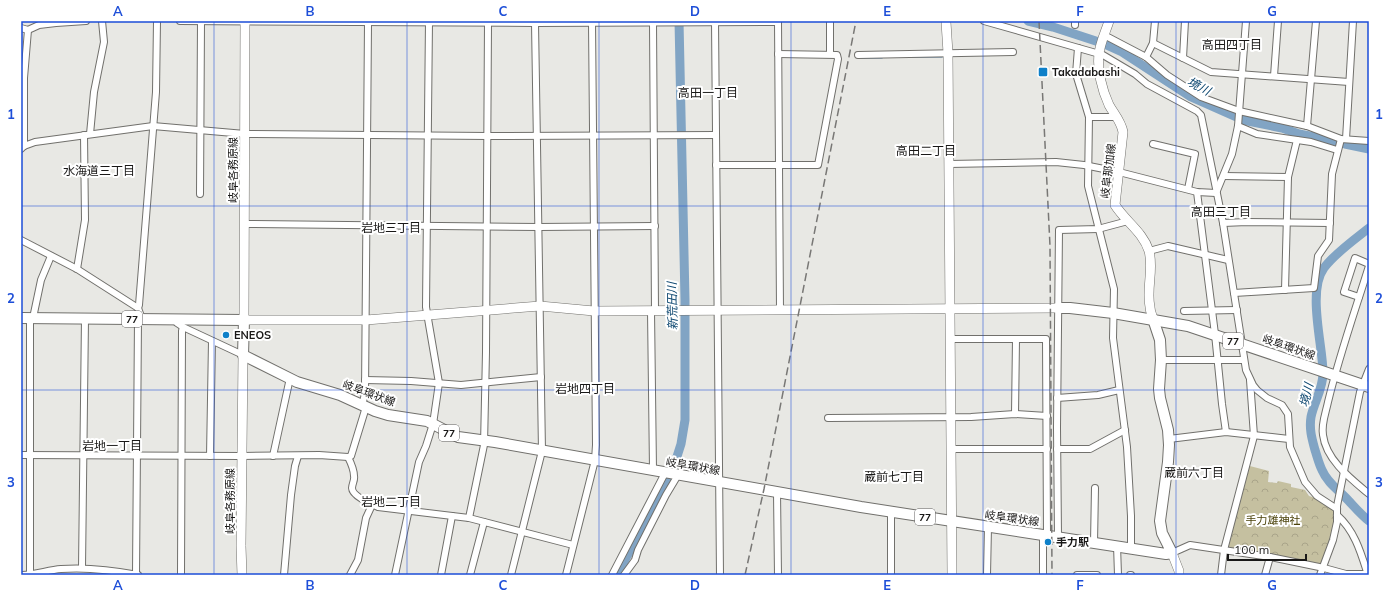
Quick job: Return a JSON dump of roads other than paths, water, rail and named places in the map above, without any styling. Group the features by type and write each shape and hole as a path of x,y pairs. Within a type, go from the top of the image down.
{"main road":[{"name":"岐阜環状線","path":"1058,308 1113,313 1188,326 1365,386"},
{"name":"77","path":"28,318 244,320"},
{"path":"1153,319 1160,340 1161,360 1159,389 1169,439 1168,462 1160,520 1162,533 1172,553"},
{"path":"243,355 244,320"},
{"name":"岐阜環状線","path":"243,355 290,378 340,395 388,415 427,421 458,437 952,522 1117,545 1166,554 1172,553"}],"street":[{"path":"21,28 28,30 40,25 86,21"},
{"path":"77,269 84,220 87,134 104,42 102,21"},
{"path":"22,575 60,569 82,568 108,569 137,575 137,456 140,319 138,308 156,92 157,21"},
{"path":"180,21 488,23 675,23 778,21 780,310"},
{"path":"200,194 201,21"},
{"name":"岐阜各務原線","path":"244,320 245,21"},
{"path":"830,21 830,54"},
{"path":"945,21 948,53 952,575"},
{"path":"984,21 1078,48 1099,51 1148,84 1198,111 1201,115 1223,223 1246,370 1257,390 1267,398 1282,405 1288,414 1290,447 1301,474 1311,490 1337,510 1357,540 1368,575 1346,574 1270,557 1190,545 1172,553 1179,571 1179,575"},
{"name":"岐阜那加線","path":"1109,21 1099,51 1099,67 1103,88 1109,104 1120,122 1123,132 1121,162 1115,205 1121,214 1142,236 1149,251 1151,267 1149,306 1153,319"},
{"path":"1146,57 1153,43 1155,21"},
{"path":"1183,58 1185,21"},
{"path":"1216,193 1232,154 1238,126 1246,21"},
{"path":"1274,76 1278,21"},
{"path":"1307,126 1316,21"},
{"path":"1234,293 1314,288 1318,256 1330,240 1332,174 1337,150 1343,139 1353,21"},
{"path":"21,455 351,456 364,406 365,394 368,22"},
{"path":"395,575 419,462 433,424 439,383 426,315 428,22"},
{"path":"715,22 720,575"},
{"path":"469,518 484,441 486,383 488,23"},
{"path":"511,575 542,451 535,23"},
{"path":"566,575 595,460 596,445 592,23"},
{"path":"652,470 654,226 653,23"},
{"path":"28,30 24,78 22,147 35,142 153,126 245,134 428,136 716,135"},
{"path":"1104,37 1146,57 1167,75 1201,97 1239,111 1307,126 1343,139 1369,141"},
{"path":"1153,43 1211,72 1349,82"},
{"path":"1078,48 1076,74 1089,117 1088,186 1114,289 1113,338 1125,430 1130,516 1130,548"},
{"path":"858,55 1013,52"},
{"path":"716,165 818,165 838,59 837,55 778,54"},
{"path":"1089,117 1117,117"},
{"path":"1238,126 1257,134 1311,142 1337,150"},
{"path":"1285,290 1288,177 1297,140"},
{"path":"1153,144 1195,154 1188,189"},
{"path":"949,164 1056,162 1119,172 1197,192 1216,193"},
{"path":"1224,176 1288,177"},
{"path":"1197,192 1226,432"},
{"path":"1058,537 1057,398 1059,230 1098,229 1128,221"},
{"path":"1223,223 1330,223"},
{"path":"244,224 539,227 654,226"},
{"path":"21,240 77,269 138,308"},
{"path":"1149,251 1168,246 1228,260"},
{"path":"28,575 30,455 28,318 51,256"},
{"path":"1359,297 1344,292 1355,258 1369,265 1359,297 1333,375 1322,434 1327,449 1343,473 1369,494"},
{"path":"244,320 366,320 540,306 594,311 1058,308"},
{"path":"1184,311 1237,310"},
{"path":"82,568 85,318"},
{"path":"174,319 183,327 243,355"},
{"path":"181,575 183,327"},
{"path":"951,339 1046,339 1047,449 1043,575"},
{"path":"1016,339 1016,414"},
{"path":"210,456 212,341"},
{"name":"岐阜各務原線","path":"242,575 243,355"},
{"path":"1161,360 1244,360"},
{"path":"1320,575 1324,568 1338,522 1337,510 1343,473 1369,369"},
{"path":"365,380 439,383 461,386 541,377"},
{"path":"273,456 290,378"},
{"path":"1221,575 1224,550 1254,436 1250,379"},
{"path":"1057,398 1098,395 1119,390"},
{"path":"828,418 971,417 1016,414 1047,416"},
{"path":"1057,448 1090,449 1125,430"},
{"path":"1169,439 1226,432 1289,439"},
{"path":"952,449 1047,449"},
{"path":"284,575 291,495 298,456"},
{"path":"348,457 355,477 352,489 354,493 372,505 469,518 573,546"},
{"path":"612,575 665,473"},
{"path":"624,575 630,564 635,560 641,543 678,475"},
{"path":"1094,543 1095,488"},
{"path":"777,492 778,575"},
{"path":"350,575 358,560 366,518 372,505"},
{"path":"891,512 891,575"},
{"path":"441,575 452,516"},
{"path":"470,575 484,522"},
{"path":"987,575 988,527"},
{"path":"1117,545 1118,575"},
{"path":"1265,575 1270,557"},
{"path":"1077,575 1097,575"}],"waterway":[{"name":"新荒田川","path":"617,575 673,469 681,444 685,420 685,300 679,21"},
{"name":"境川","path":"1028,21 1053,27 1102,43 1122,52 1191,97 1243,120 1369,149"},
{"path":"890,57 942,57"},
{"path":"861,58 882,58"},
{"name":"境川","path":"1369,228 1333,257 1324,268 1319,278 1316,304 1323,379 1312,411 1310,426 1315,450 1324,474 1332,485 1369,521"}],"railway":[{"path":"745,575 764,489 856,21"},
{"path":"1039,21 1050,246 1052,575"}],"place":[{"name":"Takadabashi","path":"1043,72"},
{"name":"ENEOS","path":"226,335"},
{"name":"手力駅","path":"1048,542"}],"district":[{"name":"高田四丁目","path":"1232,44"},
{"name":"高田一丁目","path":"708,92"},
{"name":"高田二丁目","path":"926,150"},
{"name":"水海道三丁目","path":"99,170"},
{"name":"高田三丁目","path":"1221,211"},
{"name":"岩地三丁目","path":"391,227"},
{"name":"岩地四丁目","path":"585,388"},
{"name":"岩地一丁目","path":"112,445"},
{"name":"蔵前六丁目","path":"1194,472"},
{"name":"蔵前七丁目","path":"894,476"},
{"name":"岩地二丁目","path":"391,501"}],"park label":[{"name":"手力雄神社","path":"1273,520"}]}
